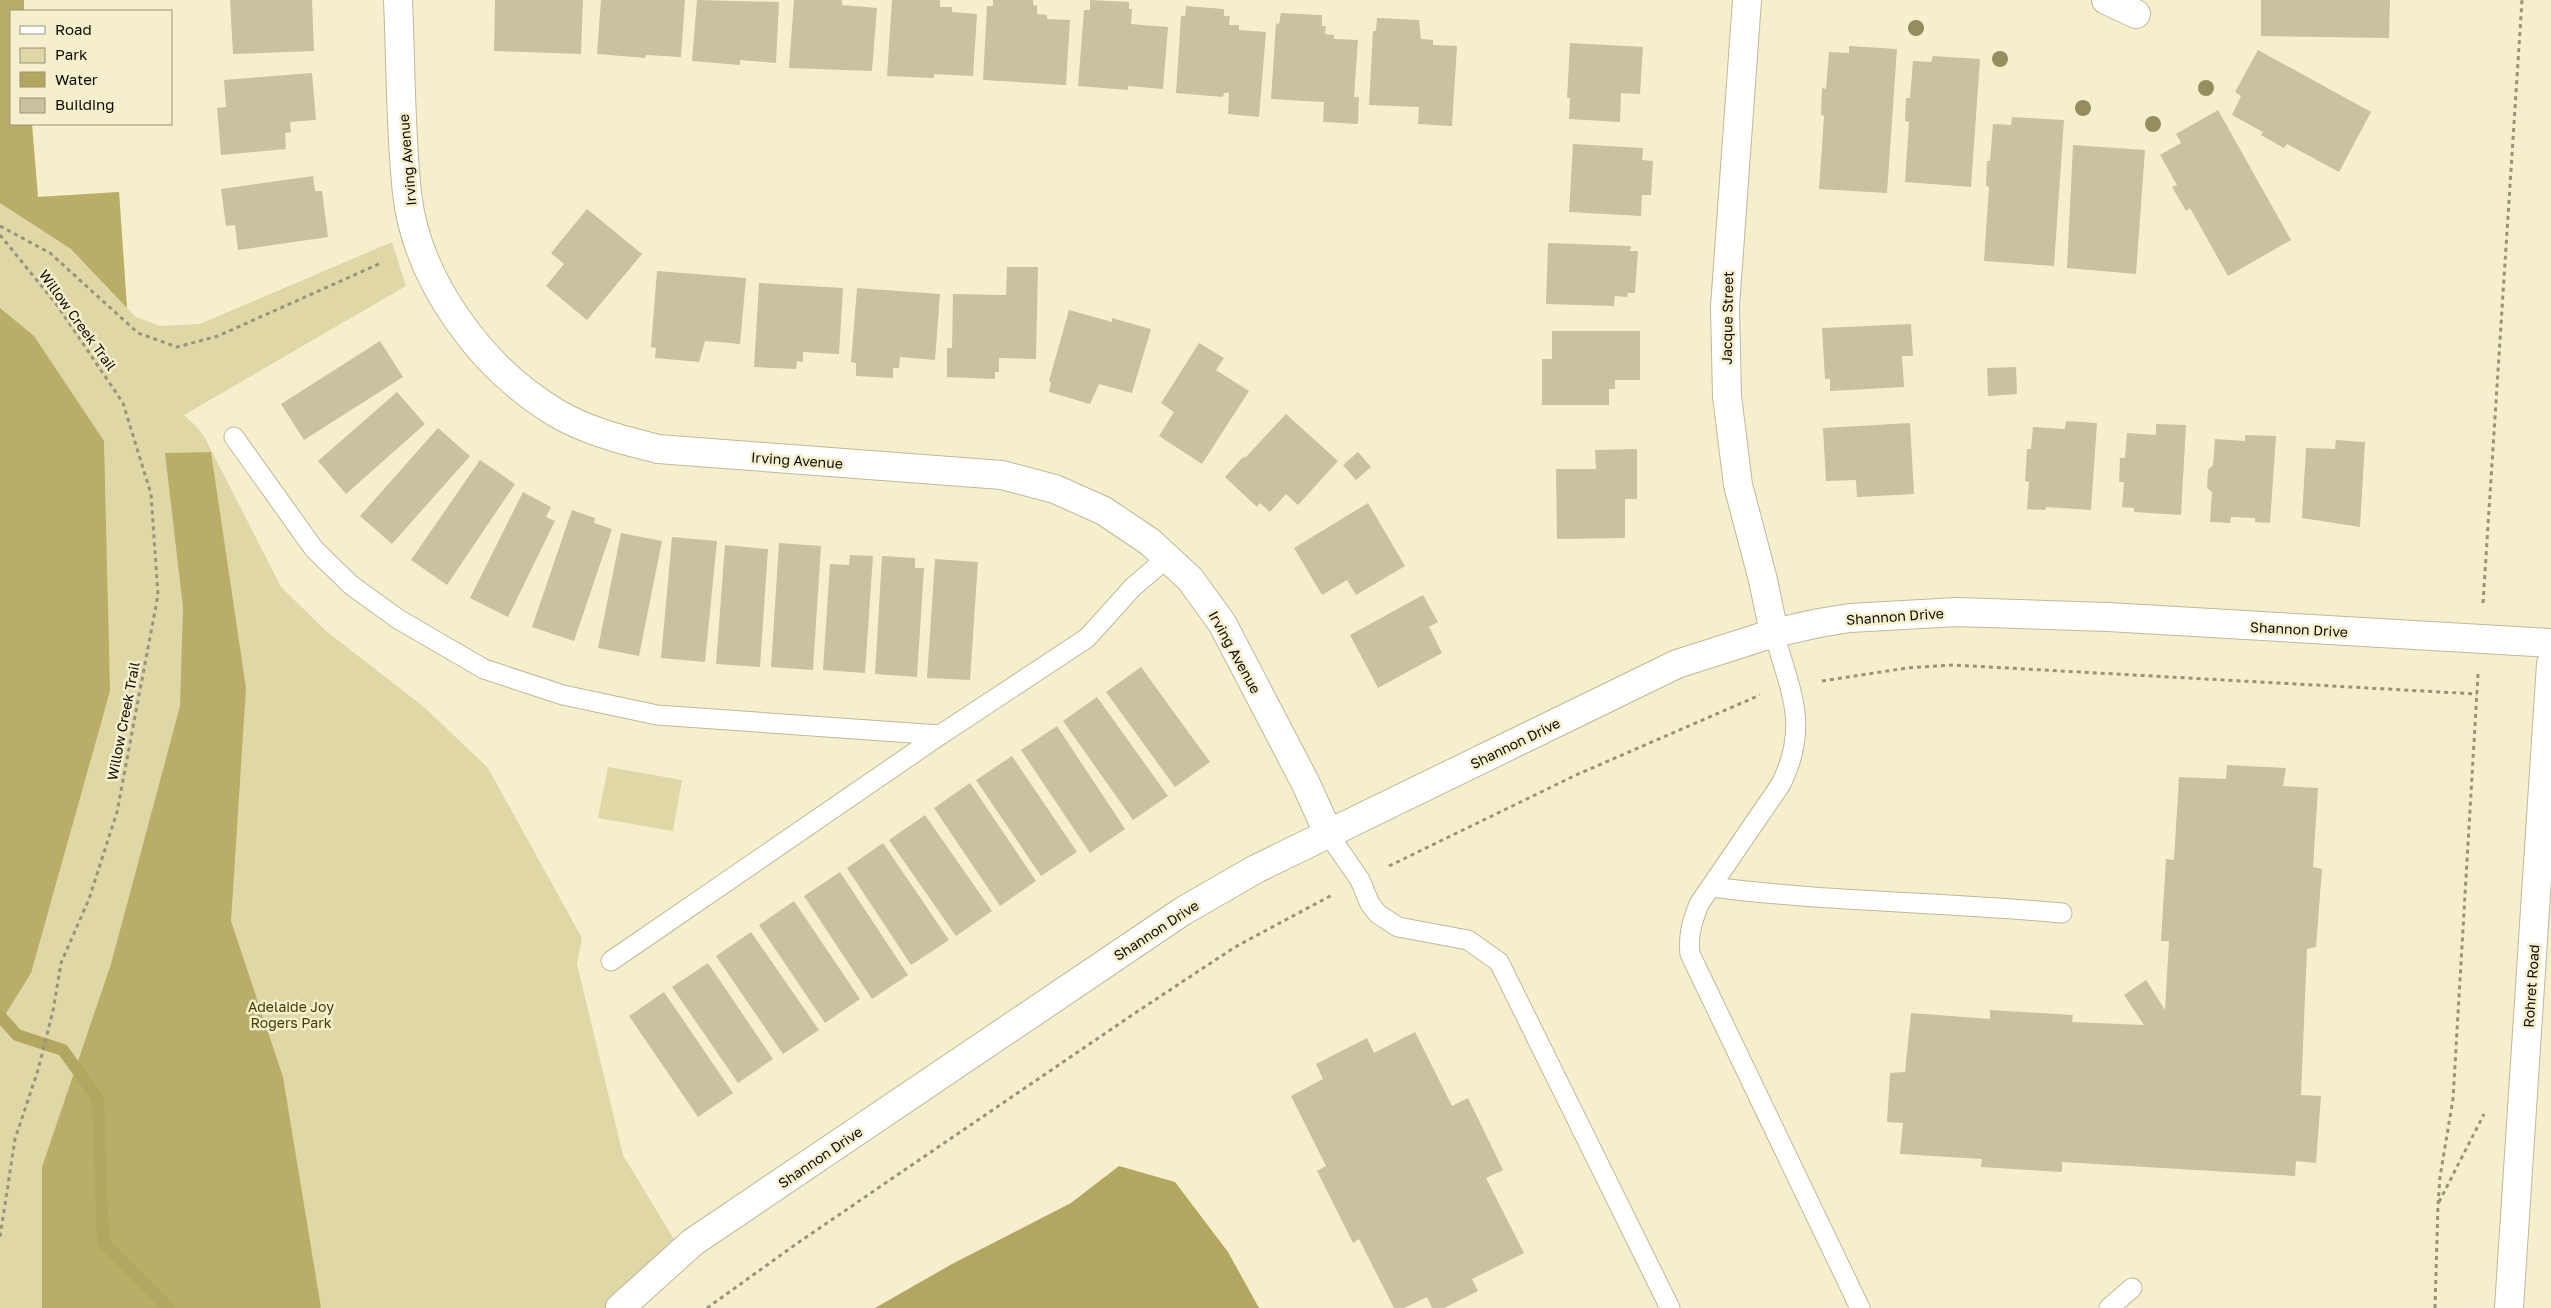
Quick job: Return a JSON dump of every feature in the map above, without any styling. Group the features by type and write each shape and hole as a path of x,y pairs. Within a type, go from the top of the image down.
{"street":[{"name":"Irving Avenue","path":"398,0 407,194 420,246 441,294 470,338 507,377 558,414 606,436 658,449 1002,475 1055,489 1104,511 1150,542 1190,579 1222,623 1306,784 1328,835"},
{"name":"Jacque Street","path":"1747,0 1725,307 1727,396 1738,485 1763,580 1774,632"},
{"path":"2106,0 2136,14"},
{"name":"Shannon Drive","path":"620,1308 693,1242 1175,916 1256,869 1677,664 1774,632 1850,618 1957,612 2108,617 2551,643"},
{"name":"Rohret Road","path":"2509,1308 2551,664"}],"lane":[{"path":"234,437 314,549 351,585 398,619 484,669 563,695 658,715 940,735"},
{"path":"611,961 940,735 1087,638 1133,587 1167,558"},
{"path":"1774,632 1796,708 1797,725 1789,768 1781,784 1699,904 1690,925 1688,938 1690,954 1860,1308"},
{"path":"1328,835 1360,880 1374,909 1398,927 1468,940 1499,962 1670,1308"},
{"path":"1712,887 1780,896 1984,905 2062,912"},
{"path":"2109,1308 2132,1288"}],"path":[{"name":"Willow Creek Trail","path":"0,226 50,252 138,333 177,347 218,336 381,264"},
{"name":"Willow Creek Trail","path":"0,235 56,305 123,403 151,494 158,595 137,715 117,812 89,899 61,962 53,1011 38,1070 15,1139 0,1237"},
{"path":"708,1308 799,1242 1235,947 1360,880 1602,763 1759,696 1861,673 1953,665 2477,694"},
{"path":"2435,1308 2438,1205 2488,1106"}],"green space":[{"name":"Adelaide Joy Rogers Park","path":"119,192 127,308 136,317 160,326 200,324 392,242 406,286 184,415 197,427 205,438 281,587 326,631 424,707 488,768 582,938 577,964 623,1155 681,1251 620,1308 0,1308 0,194 38,197"},
{"path":"608,767 682,780 673,831 598,818"}],"shaded area":[{"path":"0,0 24,0 24,10 10,10 10,125 32,125 38,197 119,192 127,308 71,249 0,203"},
{"path":"0,308 34,336 104,441 110,691 31,973 0,1023"},
{"path":"211,452 246,688 231,921 283,1077 321,1308 42,1308 42,1167 111,964 180,706 183,607 165,453"}],"water":[{"path":"1119,1166 1175,1182 1228,1252 1259,1308 875,1308 952,1264 1071,1203"}],"building":[{"path":"230,0 312,0 314,51 233,54"},
{"path":"495,0 583,0 581,54 494,51"},
{"path":"601,0 685,0 681,57 646,55 645,58 597,54"},
{"path":"697,0 779,2 776,63 740,60 740,65 692,61"},
{"path":"794,0 842,0 842,5 877,8 872,71 789,68"},
{"path":"892,0 940,0 940,7 952,7 952,12 977,14 973,76 934,74 934,78 887,76"},
{"path":"993,0 1033,0 1033,5 1037,6 1037,14 1047,15 1047,19 1070,20 1066,85 983,80 987,6 993,6"},
{"path":"1090,0 1129,2 1129,9 1132,9 1131,24 1168,27 1163,89 1128,86 1128,90 1078,86 1084,10 1090,10"},
{"path":"2261,0 2390,0 2389,38 2261,36"},
{"path":"1186,6 1224,9 1224,16 1230,16 1229,25 1239,25 1239,30 1266,32 1259,117 1228,114 1229,93 1224,93 1223,97 1176,93 1181,16 1185,16"},
{"path":"1281,13 1322,15 1322,26 1326,26 1325,34 1334,35 1334,39 1358,40 1354,97 1359,97 1358,124 1323,122 1324,102 1271,99 1276,23 1279,24"},
{"path":"1377,18 1419,20 1421,39 1433,40 1433,45 1457,46 1452,126 1418,124 1419,107 1369,105 1373,31 1376,31"},
{"path":"1570,43 1643,47 1640,94 1621,93 1620,122 1569,119 1570,98 1567,98"},
{"path":"1849,46 1897,49 1887,193 1819,189 1824,116 1821,115 1822,88 1826,89 1829,52 1849,53"},
{"path":"2258,50 2371,112 2339,172 2287,144 2284,148 2261,135 2263,132 2232,115 2241,96 2235,92"},
{"path":"1933,56 1980,59 1971,187 1905,182 1909,122 1905,121 1906,98 1910,98 1913,61 1931,62"},
{"path":"312,73 316,120 290,122 291,132 285,133 286,149 221,155 217,108 226,107 224,80"},
{"path":"2218,110 2291,240 2228,276 2190,208 2186,211 2172,187 2177,185 2160,155 2181,143 2176,134"},
{"path":"2012,117 2064,120 2054,266 1984,261 1989,187 1986,186 1987,161 1990,161 1993,124 2011,125"},
{"path":"1573,144 1643,148 1642,160 1653,161 1651,195 1642,195 1641,216 1569,212"},
{"path":"2073,145 2145,150 2136,274 2067,268"},
{"path":"313,176 315,191 322,191 328,237 238,250 235,225 226,226 221,189"},
{"path":"587,209 642,254 587,320 546,286 564,264 551,253"},
{"path":"1548,243 1631,246 1630,251 1638,251 1635,293 1628,293 1627,297 1615,296 1614,306 1546,304"},
{"path":"1007,267 1038,267 1036,359 999,358 999,372 995,372 995,379 947,377 947,348 952,348 953,294 1006,295"},
{"path":"657,271 746,278 740,344 705,341 699,362 655,358 656,348 651,347"},
{"path":"759,283 843,288 839,354 803,352 803,362 797,361 796,369 754,367"},
{"path":"857,288 940,294 935,360 900,357 899,368 893,368 893,378 856,376 856,363 851,362"},
{"path":"1069,310 1112,322 1112,318 1151,329 1132,393 1099,384 1090,404 1049,392 1051,382 1049,381"},
{"path":"1911,324 1913,356 1902,356 1904,387 1830,391 1830,379 1825,379 1822,328"},
{"path":"1552,331 1640,331 1640,380 1615,380 1615,389 1609,389 1609,405 1542,405 1542,359 1552,359"},
{"path":"380,341 403,377 304,440 281,404"},
{"path":"1199,343 1224,358 1216,370 1249,391 1202,464 1159,436 1174,412 1161,403"},
{"path":"2016,367 2017,394 1988,396 1987,368"},
{"path":"397,392 425,424 346,494 318,461"},
{"path":"1286,414 1338,461 1298,505 1286,494 1270,512 1260,503 1257,507 1225,477"},
{"path":"2066,421 2097,423 2091,510 2046,507 2045,510 2027,509 2029,482 2025,481 2027,449 2031,449 2033,427 2065,429"},
{"path":"1910,423 1914,494 1857,497 1856,480 1826,481 1823,428"},
{"path":"2156,424 2186,425 2181,515 2134,512 2134,508 2122,507 2124,482 2119,482 2120,458 2125,458 2127,433 2156,435"},
{"path":"438,428 470,456 392,544 360,516"},
{"path":"2245,435 2276,436 2270,523 2255,522 2255,518 2231,517 2230,523 2210,522 2212,492 2207,488 2208,470 2213,465 2215,439 2245,441"},
{"path":"2336,440 2365,442 2360,527 2302,518 2306,448 2335,449"},
{"path":"1637,449 1637,499 1625,499 1625,538 1557,539 1556,469 1596,469 1595,450"},
{"path":"1358,452 1371,467 1356,480 1343,465"},
{"path":"480,460 515,484 447,585 411,560"},
{"path":"523,492 551,507 546,517 555,521 508,617 470,598"},
{"path":"1368,503 1405,566 1356,595 1347,580 1322,595 1294,548"},
{"path":"572,510 595,518 594,523 612,529 574,641 532,627"},
{"path":"621,533 662,541 639,656 598,648"},
{"path":"672,537 717,541 705,662 661,658"},
{"path":"779,543 821,546 813,670 771,667"},
{"path":"725,545 768,549 760,667 716,664"},
{"path":"850,555 873,556 865,673 823,670 830,564 849,565"},
{"path":"882,556 915,558 915,568 924,568 917,677 875,674"},
{"path":"935,559 978,562 970,680 927,678"},
{"path":"1423,595 1438,622 1429,627 1442,653 1378,688 1350,635"},
{"path":"1141,667 1210,762 1175,787 1106,692"},
{"path":"1097,697 1168,796 1133,820 1063,721"},
{"path":"1057,726 1125,829 1090,853 1021,750"},
{"path":"1012,756 1077,852 1041,876 976,780"},
{"path":"2227,765 2286,768 2283,786 2318,788 2313,867 2322,869 2316,947 2307,949 2301,1095 2321,1096 2316,1163 2296,1161 2295,1176 2062,1162 2062,1172 1981,1167 1982,1159 1900,1154 1903,1123 1887,1122 1890,1073 1905,1072 1911,1013 1990,1019 1990,1010 2073,1015 2072,1022 2144,1025 2124,995 2146,980 2165,1010 2169,941 2161,941 2166,859 2174,860 2179,777 2226,779"},
{"path":"970,783 1036,881 1000,906 934,808"},
{"path":"925,815 992,911 956,936 889,840"},
{"path":"883,843 949,940 911,965 847,868"},
{"path":"840,872 908,975 872,999 804,896"},
{"path":"794,901 860,999 825,1023 759,925"},
{"path":"751,932 819,1030 783,1054 716,956"},
{"path":"708,963 773,1059 738,1083 672,987"},
{"path":"664,992 733,1093 698,1117 629,1016"},
{"path":"1415,1032 1452,1106 1468,1098 1503,1170 1486,1178 1524,1253 1472,1279 1478,1291 1444,1308 1432,1308 1427,1297 1404,1308 1394,1308 1359,1239 1353,1243 1317,1171 1326,1166 1291,1096 1323,1079 1316,1064 1367,1038 1374,1053"}],"waterway":[{"path":"0,1016 17,1035 63,1050 98,1099 103,1242 169,1308"}]}
